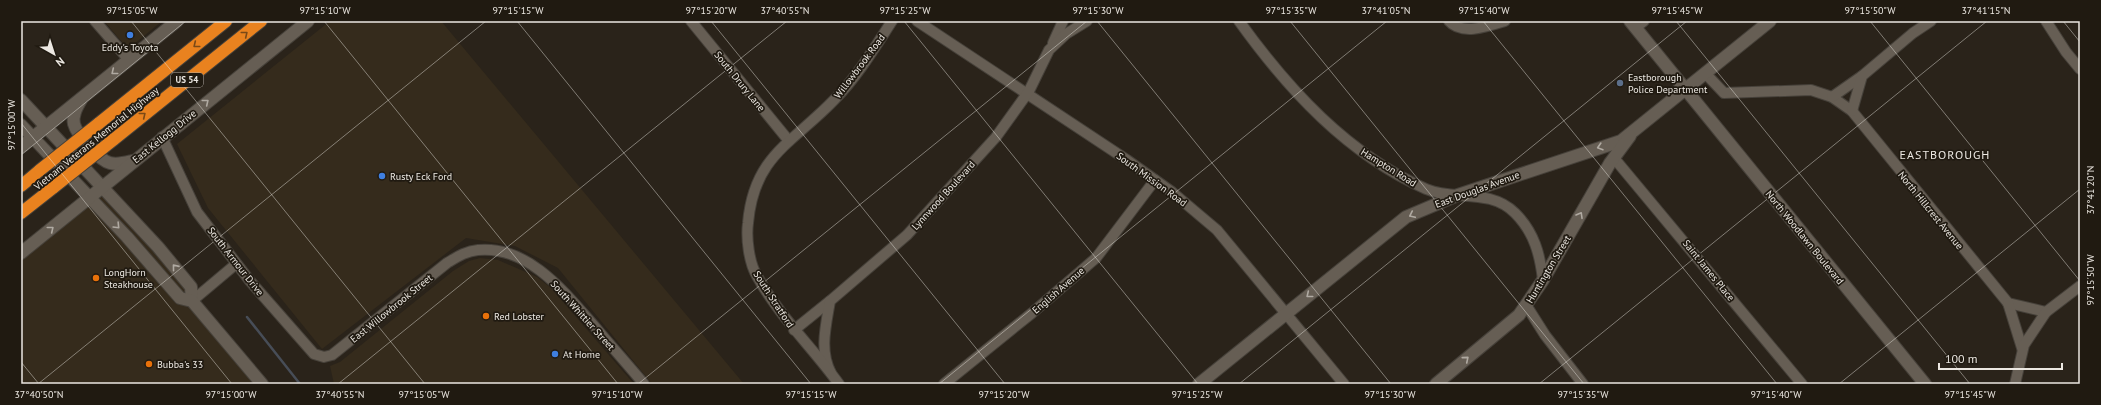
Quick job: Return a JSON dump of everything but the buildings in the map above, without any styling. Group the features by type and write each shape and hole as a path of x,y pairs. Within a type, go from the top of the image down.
{"highway":[{"name":"Vietnam Veterans Memorial Highway","path":"21,186 226,21"},
{"name":"Vietnam Veterans Memorial Highway","path":"21,213 261,21"}],"street":[{"path":"95,21 129,60"},
{"path":"21,147 177,21"},
{"name":"East Kellogg Drive","path":"21,253 90,198 162,137 308,21"},
{"name":"South Drury Lane","path":"691,21 789,141"},
{"name":"Willowbrook Road","path":"789,141 836,99 868,57 892,21"},
{"name":"South Mission Road","path":"917,21 1155,180 1217,230 1344,384"},
{"path":"1050,50 1063,21"},
{"name":"Lynnwood Boulevard","path":"794,330 907,235 996,137 1027,94 1050,50 1066,34 1087,21"},
{"name":"Hampton Road","path":"1239,21 1264,56 1288,84 1319,116 1372,158 1427,190 1498,201 1514,212 1532,233 1541,257 1543,280"},
{"path":"1449,21 1461,27 1477,30 1505,21"},
{"name":"East Douglas Avenue","path":"1199,384 1406,217 1458,195 1621,141 1770,21"},
{"path":"1832,97 1862,76 1913,33 1931,21"},
{"path":"2046,21 2066,52 2080,69"},
{"name":"North Woodlawn Boulevard","path":"1636,23 1685,89 1925,384"},
{"name":"North Hillcrest Avenue","path":"1705,74 1724,93 1811,90 1832,97 1852,111 2008,304 2022,348"},
{"path":"1852,111 1862,76"},
{"path":"82,98 75,111 74,123 78,133 101,158 110,163 122,164 134,161"},
{"path":"21,100 101,188 158,247 191,287 192,301"},
{"path":"21,125 127,237 180,298 192,301 262,384"},
{"name":"Huntington Street","path":"1436,384 1519,315 1543,280 1614,158 1634,131"},
{"name":"South Armour Drive","path":"162,137 197,212 236,264 314,354 324,357 335,353"},
{"name":"South Stratford","path":"789,141 767,164 754,189 750,203 746,237 756,274 794,330 831,373 838,384"},
{"name":"Saint James Place","path":"1614,158 1802,384"},
{"name":"English Avenue","path":"944,384 1032,313 1096,258 1155,180"},
{"name":"South Whittier Street","path":"447,262 463,253 478,250 495,250 528,263 558,285 644,384"},
{"name":"East Willowbrook Street","path":"335,353 447,262"},
{"path":"192,301 236,264"},
{"path":"2015,384 2022,348 2046,312 2080,286"},
{"path":"830,301 824,348 827,365 831,373"},
{"path":"2008,304 2046,312"},
{"path":"1526,305 1545,335 1583,384"}],"shaded area":[{"name":"Eddy's Toyota","path":"104,21 162,21 128,49"},
{"name":"Rusty Eck Ford","path":"330,21 441,21 744,384 652,384 558,268 515,246 466,238 322,349 208,208 177,144"},
{"path":"101,188 265,384 21,384 21,253"},
{"path":"480,258 498,260 537,277 551,288 634,384 334,384 330,366 340,362 453,271 469,261"}],"waterway":[{"path":"247,317 300,384"}],"place":[{"name":"Eddy's Toyota","path":"130,35"},
{"name":"Eastborough Police Department","path":"1620,83"},
{"name":"Rusty Eck Ford","path":"382,176"},
{"name":"LongHorn Steakhouse","path":"96,278"},
{"name":"Red Lobster","path":"486,316"},
{"name":"At Home","path":"555,354"},
{"name":"Bubba's 33","path":"149,364"}],"district":[{"name":"EASTBOROUGH","path":"1945,155"}]}
